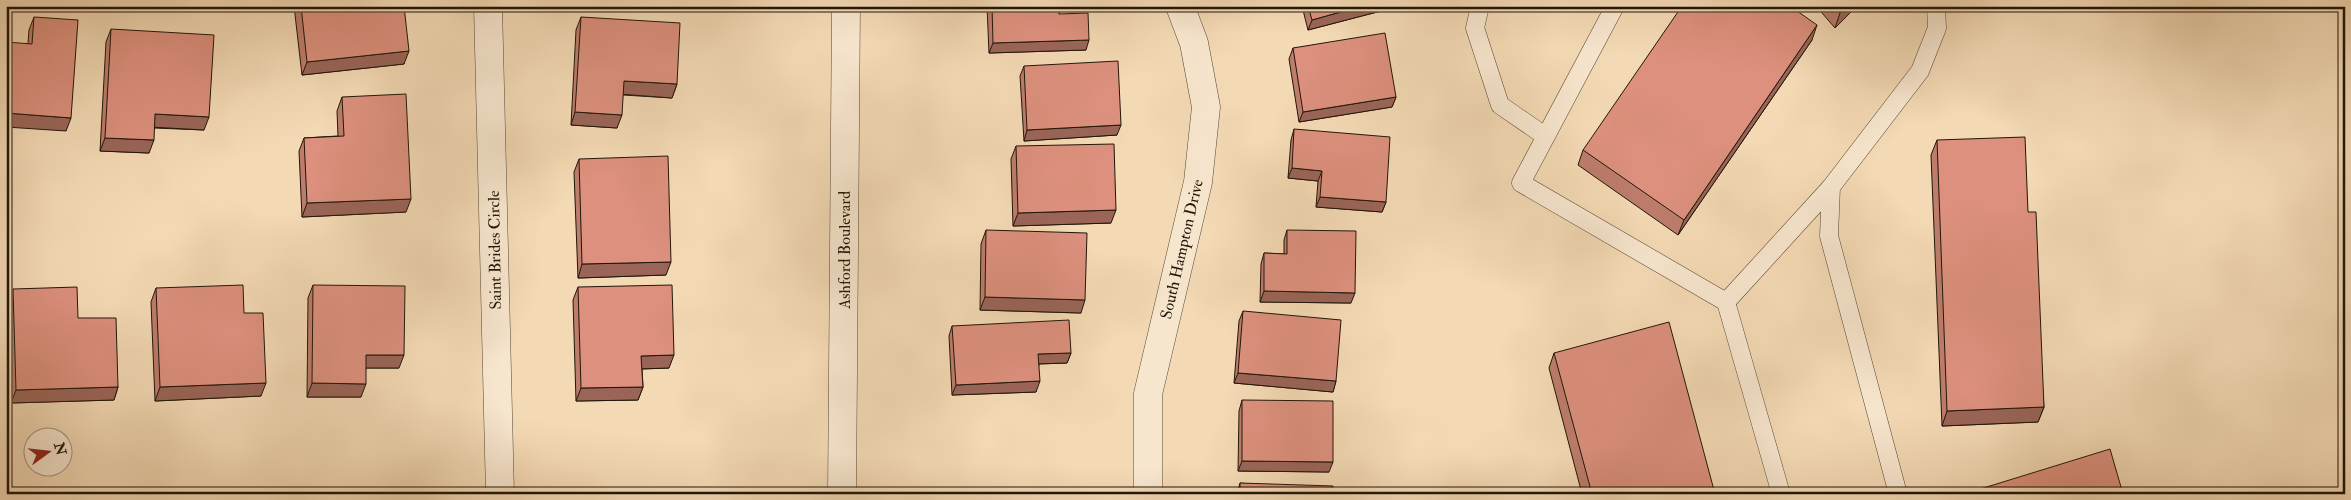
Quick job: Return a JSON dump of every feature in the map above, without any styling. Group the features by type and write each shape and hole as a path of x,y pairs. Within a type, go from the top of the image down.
{"street":[{"name":"Saint Brides Circle","path":"488,6 500,494"},
{"name":"Ashford Boulevard","path":"842,494 846,6"},
{"name":"South Hampton Drive","path":"1148,494 1148,394 1198,182 1206,107 1194,43 1180,6"}],"lane":[{"path":"1480,6 1475,28 1500,105 1545,136"},
{"path":"1615,6 1521,183 1726,302 1781,494"},
{"path":"1726,302 1831,186 1920,71 1937,28 1936,6"},
{"path":"1831,186 1829,236 1898,494"}],"building":[{"path":"301,6 404,6 409,51 307,62"},
{"path":"992,6 1058,6 1059,14 1088,13 1089,40 993,43"},
{"path":"1308,6 1362,6 1312,20"},
{"path":"1682,6 1790,6 1817,25 1684,220 1583,150"},
{"path":"1835,6 1847,6 1840,13"},
{"path":"34,17 78,20 71,118 6,113 6,42 32,44"},
{"path":"581,17 680,23 677,84 624,81 622,115 575,112"},
{"path":"111,29 214,35 209,117 155,114 154,140 105,138"},
{"path":"1385,33 1396,97 1303,112 1293,48"},
{"path":"1118,61 1121,125 1027,130 1024,66"},
{"path":"406,94 411,199 307,203 304,138 344,136 342,97"},
{"path":"1294,129 1390,137 1386,202 1320,197 1322,171 1292,168"},
{"path":"2025,137 2028,212 2036,212 2044,407 1947,411 1937,140"},
{"path":"1114,144 1116,210 1018,213 1016,146"},
{"path":"668,156 671,262 582,264 579,159"},
{"path":"986,230 1087,233 1085,300 985,297"},
{"path":"1287,230 1356,231 1355,293 1264,291 1264,253 1287,254"},
{"path":"243,285 244,313 263,313 266,383 160,387 156,288"},
{"path":"313,285 405,286 404,355 366,355 366,384 312,383"},
{"path":"672,285 674,355 641,356 643,387 581,388 578,287"},
{"path":"77,287 78,318 116,318 118,387 16,390 13,289"},
{"path":"1243,311 1341,320 1336,381 1238,373"},
{"path":"1069,320 1071,353 1038,354 1040,381 956,385 952,326"},
{"path":"1669,322 1715,494 1592,494 1554,353"},
{"path":"1242,400 1333,401 1333,462 1242,461"},
{"path":"2110,449 2123,494 1978,494 1977,490"},
{"path":"1240,483 1333,486 1332,494 1240,494"}]}
